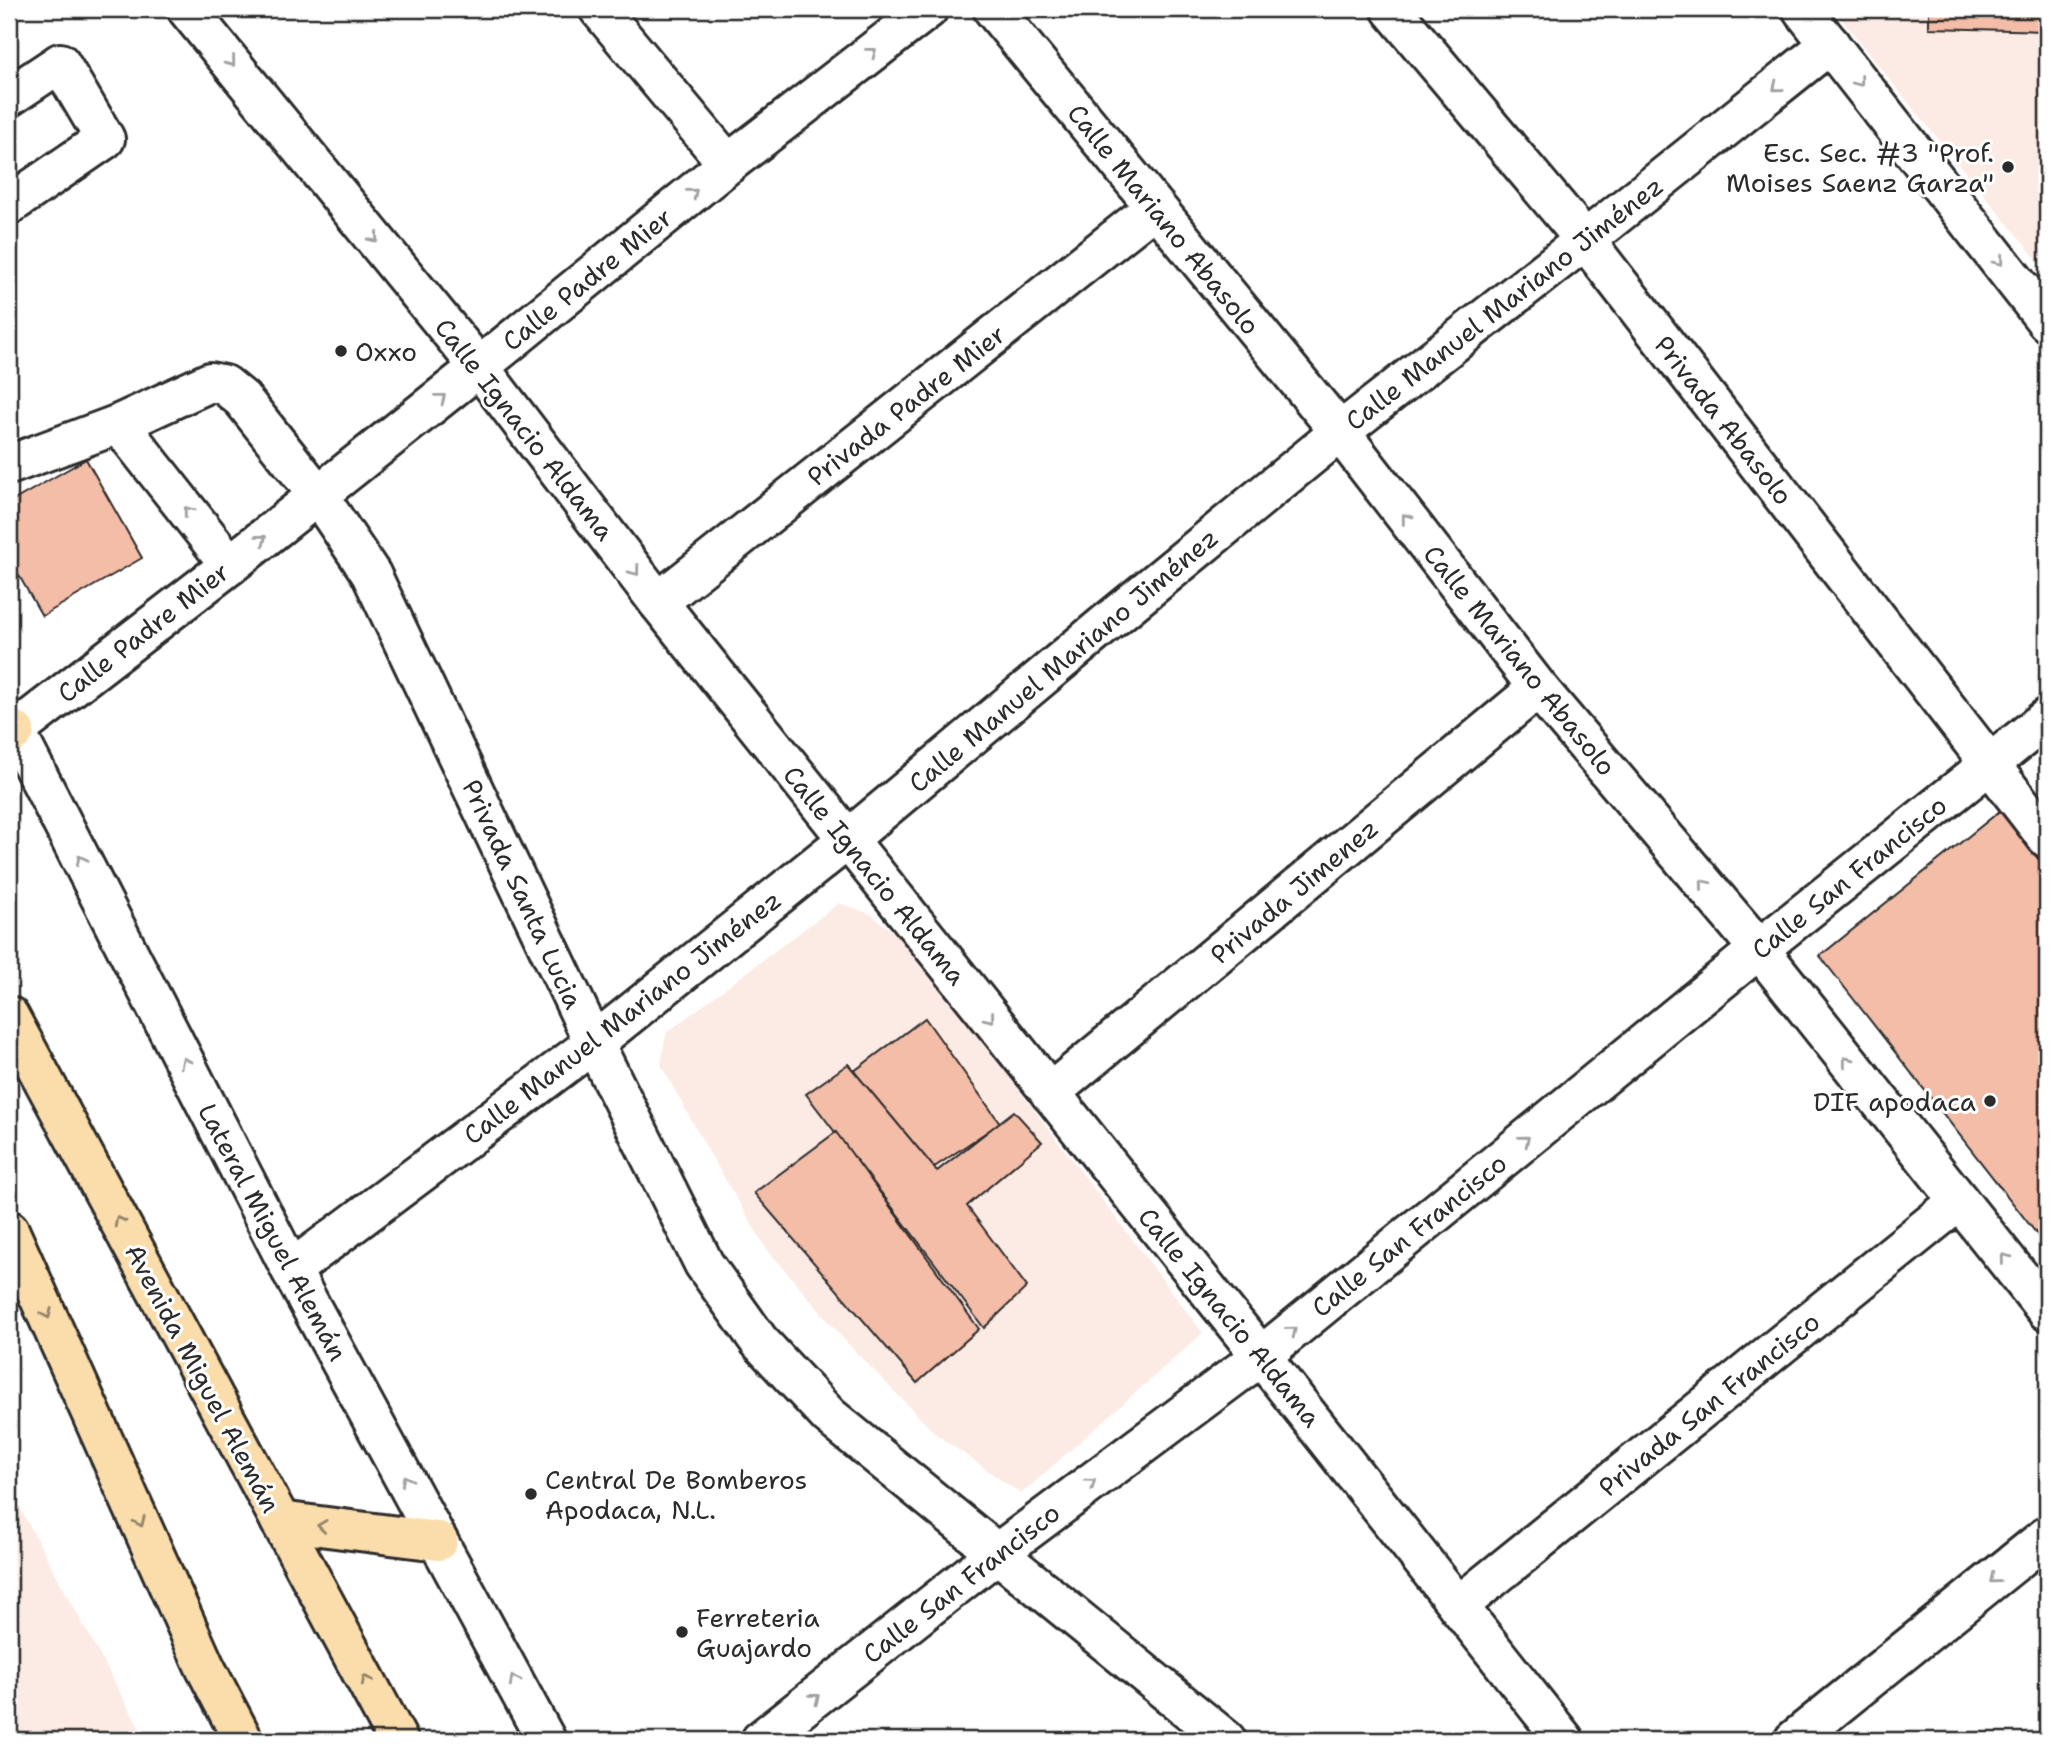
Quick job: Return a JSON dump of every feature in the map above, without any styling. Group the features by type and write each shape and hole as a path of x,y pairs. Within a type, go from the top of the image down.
{"highway":[{"name":"Avenida Miguel Alemán","path":"9,1016 398,1740"},
{"path":"9,1230 19,1283 243,1740"},
{"path":"280,1521 438,1541"}],"street":[{"name":"Calle Ignacio Aldama","path":"187,9 479,367 658,602 1261,1356 1564,1740"},
{"path":"599,9 728,164"},
{"name":"Calle Padre Mier","path":"11,729 230,565 728,164 928,9"},
{"name":"Calle Mariano Abasolo","path":"993,9 1340,432 1538,688 1759,949 2047,1311"},
{"name":"Privada Abasolo","path":"1391,9 1585,240 2047,838"},
{"path":"1802,9 2047,322"},
{"name":"Calle Manuel Mariano Jiménez","path":"292,1270 594,1043 847,840 1340,432 1830,44"},
{"path":"9,97 60,63 105,139 9,205"},
{"name":"Privada Padre Mier","path":"658,602 1154,208"},
{"name":"Privada Santa Lucia","path":"9,465 119,424 210,382 225,385 243,399 318,495 371,574 594,1043 704,1264 759,1341 829,1416 1226,1740"},
{"path":"119,424 230,565"},
{"name":"Privada Jimenez","path":"1050,1093 1538,688"},
{"name":"Calle San Francisco","path":"761,1740 996,1554 1261,1356 1759,949 2047,718"},
{"name":"Lateral Miguel Alemán","path":"11,729 292,1270 546,1740"},
{"name":"Privada San Francisco","path":"1458,1606 1959,1201"},
{"path":"1794,1740 2047,1536"}],"shaded area":[{"name":"Esc. Sec. #3 \"Prof. Moises Saenz Garza\"","path":"1833,9 2047,9 2047,272 1885,74"},
{"path":"839,903 871,914 912,948 1203,1333 1021,1494 936,1434 848,1344 766,1248 661,1065 666,1033"},
{"path":"9,1488 146,1740 9,1740"}],"building":[{"path":"1929,9 2047,9 2047,31 1929,28"},
{"path":"86,459 142,558 42,616 9,558 9,503"},
{"name":"DIF apodaca","path":"2000,811 2047,870 2047,1247 1820,956"},
{"path":"925,1018 1000,1123 933,1168 853,1072"},
{"path":"848,1064 937,1171 1014,1111 1042,1142 967,1206 1027,1287 984,1328 806,1094"},
{"path":"836,1132 979,1329 917,1383 754,1193"}],"place":[{"name":"Esc. Sec. #3 \"Prof. Moises Saenz Garza\"","path":"2008,167"},
{"name":"Oxxo","path":"341,351"},
{"name":"DIF apodaca","path":"1990,1101"},
{"name":"Central De Bomberos Apodaca, N.L.","path":"531,1494"},
{"name":"Ferreteria Guajardo","path":"682,1632"}]}
